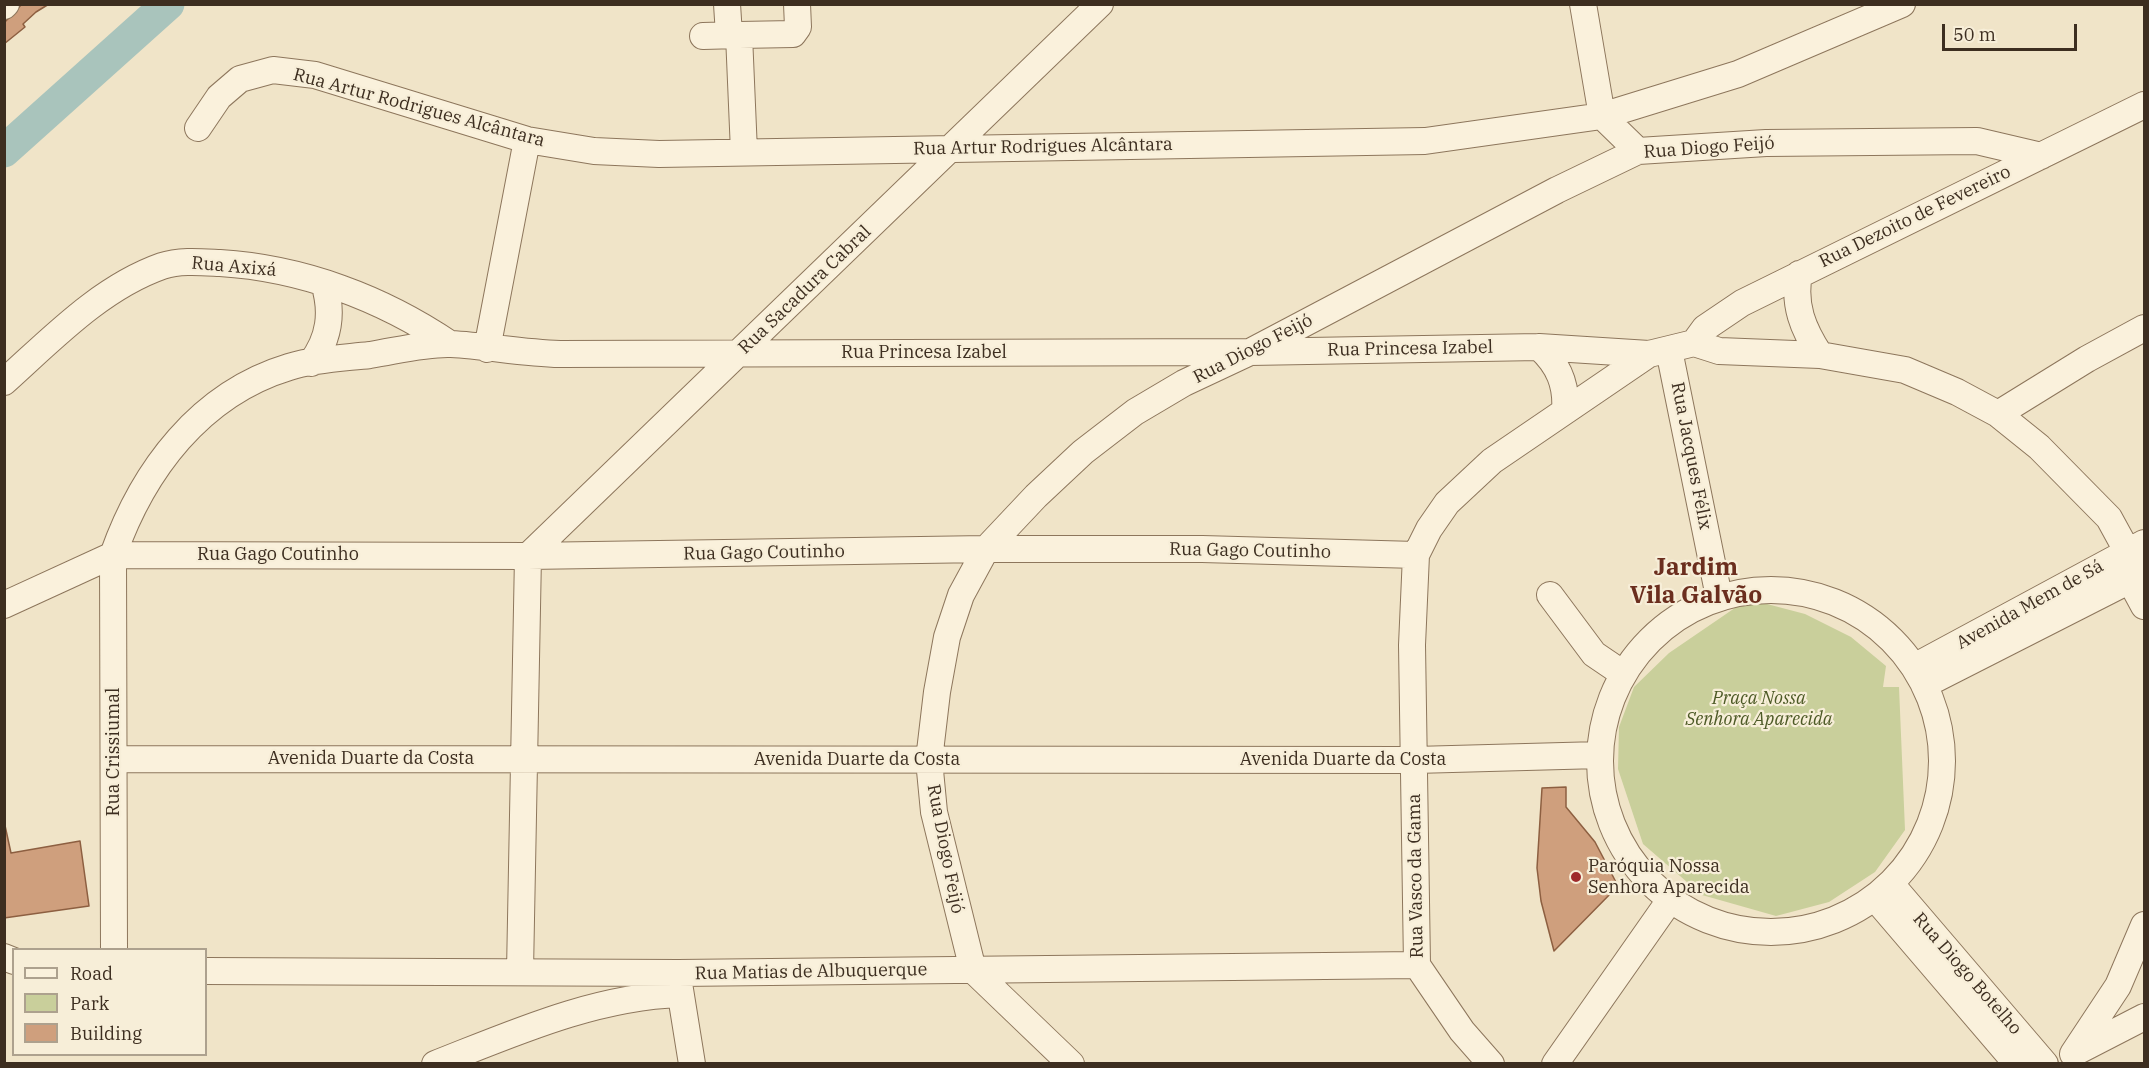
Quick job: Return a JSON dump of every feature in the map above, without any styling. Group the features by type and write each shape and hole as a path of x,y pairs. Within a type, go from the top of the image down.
{"street":[{"path":"728,4 734,35 744,152"},
{"path":"703,36 794,34 798,27 797,4"},
{"name":"Rua Sacadura Cabral","path":"528,556 953,149 1084,14 1100,4"},
{"path":"1583,4 1602,116 1638,151"},
{"name":"Rua Artur Rodrigues Alcântara","path":"198,128 219,97 240,79 273,70 315,75 527,140 604,151 659,154 1425,141 1602,116 1738,74 1902,4"},
{"name":"Rua Dezoito de Fevereiro","path":"1694,343 1704,328 1719,316 1799,274 2145,105"},
{"path":"487,350 527,140"},
{"path":"1977,141 2000,176"},
{"name":"Rua Diogo Feijó","path":"973,970 934,812 929,760 936,692 947,638 961,595 986,549 1036,496 1083,452 1127,419 1184,383 1250,352 1557,190 1638,151 1766,143 1977,141 2041,156"},
{"name":"Rua Axixá","path":"4,382 92,305 163,266 190,261 278,269 324,283 369,300 422,325 450,344"},
{"path":"1799,274 1797,295 1800,317 1820,355"},
{"path":"311,363 327,336 330,317 324,283"},
{"path":"1998,414 2087,359 2145,328"},
{"path":"1694,343 1719,351 1820,355 1905,370 1957,392 1998,414 2039,447 2109,518 2130,550 2140,578 2145,606"},
{"name":"Rua Princesa Izabel","path":"113,555 125,521 159,462 192,426 237,389 281,370 311,363 450,344 487,350 560,354 739,354 1250,352 1539,347 1659,352 1694,343"},
{"path":"1539,347 1556,365 1561,376 1564,388 1564,411"},
{"path":"1416,555 1429,529 1447,503 1492,461 1564,411 1659,352"},
{"name":"Rua Jacques Félix","path":"1659,352 1719,597"},
{"name":"Rua Gago Coutinho","path":"113,555 528,556 986,549 1202,549 1416,555"},
{"name":"Avenida Mem de Sá","path":"1919,676 2130,550"},
{"path":"4,605 113,555"},
{"name":"Rua Crissiumal","path":"113,555 114,948"},
{"name":"Rua Vasco da Gama","path":"1416,555 1412,645 1416,965 1455,1021 1491,1064"},
{"path":"520,971 528,556"},
{"name":"Avenida Mem de Sá","path":"1919,676 2140,578"},
{"path":"1763,589 1807,593 1849,608 1886,633 1919,676 1939,725 1942,768 1937,800 1918,850 1883,891 1827,924 1773,933 1719,925 1670,900 1631,860 1607,810 1600,755 1610,703 1622,673 1672,620 1719,597 1763,589"},
{"path":"1550,595 1594,654 1622,673"},
{"name":"Avenida Duarte da Costa","path":"114,759 1414,760 1600,755"},
{"name":"Rua Diogo Botelho","path":"1883,891 2017,1064"},
{"name":"Rua Diogo Botelho","path":"1883,891 2045,1064"},
{"path":"1555,1064 1670,900"},
{"path":"2065,1059 2118,986 2145,925"},
{"name":"Rua Matias de Albuquerque","path":"207,971 520,971 679,983 973,970 1416,965"},
{"path":"973,970 1071,1064"},
{"path":"435,1064 582,1010 679,983 692,1064"},
{"path":"2065,1059 2145,1017"}],"green space":[{"name":"Praça Nossa Senhora Aparecida","path":"1748,599 1805,614 1851,637 1886,666 1883,687 1899,687 1905,830 1875,872 1829,902 1776,916 1702,895 1643,844 1618,769 1619,727 1634,687 1669,653"}],"building":[{"path":"22,4 49,4 36,12 23,24 25,27 4,44 4,23"},
{"name":"Paróquia Nossa Senhora Aparecida","path":"1566,787 1566,807 1595,842 1618,886 1554,951 1541,901 1537,868 1542,788"},
{"path":"4,821 11,853 80,841 89,906 4,918"}],"waterway":[{"path":"4,151 168,4"}],"place":[{"name":"Paróquia Nossa Senhora Aparecida","path":"1576,877"}],"district":[{"name":"Jardim Vila Galvão","path":"1696,582"}]}
